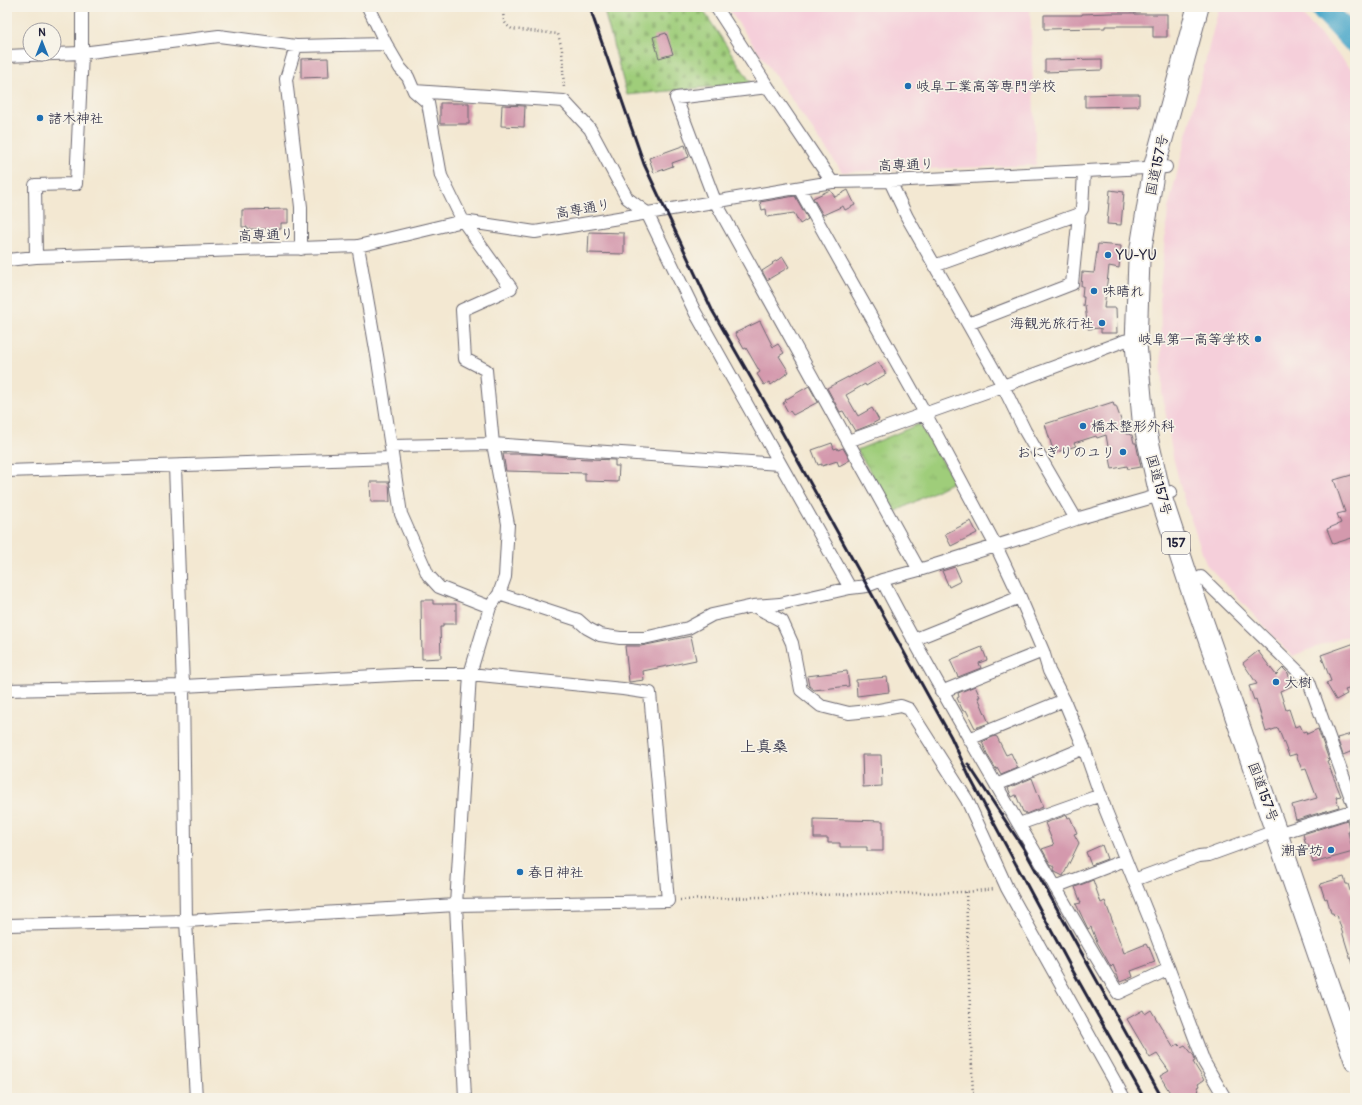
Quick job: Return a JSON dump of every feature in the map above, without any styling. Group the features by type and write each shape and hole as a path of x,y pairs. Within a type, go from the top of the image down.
{"highway":[{"name":"国道157号","path":"1198,7 1139,260 1136,339 1143,419 1191,588 1355,1023"},
{"name":"国道157号","path":"1207,7 1160,168 1152,259 1150,343 1156,417 1165,493 1201,577 1355,1060"}],"street":[{"path":"36,257 35,185 76,184 82,53 82,7"},
{"path":"368,7 386,44 400,68 408,77 414,91 428,103 441,176 463,221 510,288 462,310 465,359 486,370 493,444 508,524 505,577 499,594 490,607 470,674 456,906 465,1098"},
{"path":"716,7 832,182"},
{"path":"62,54 82,53 219,36 296,46 386,44"},
{"path":"296,46 286,79 301,207 301,249"},
{"path":"7,56 22,55"},
{"path":"768,87 676,98 715,201 919,570"},
{"path":"414,91 564,101 590,129 627,198 647,214 695,312 850,588"},
{"name":"高専通り","path":"7,260 36,257 358,246 463,221 535,232 832,182 890,181 1160,168"},
{"path":"968,324 1072,284 1079,214 1082,209 1084,172"},
{"path":"890,181 907,217 1003,386 1025,431 1076,519"},
{"path":"799,188 925,413 996,546 1020,596 1043,651 1049,671 1064,700 1084,748 1106,811 1169,968 1204,1062 1225,1098"},
{"path":"934,266 1079,214"},
{"path":"358,246 378,361 401,514 428,575 439,588 490,607"},
{"path":"848,441 1124,341 1136,339"},
{"path":"7,471 175,466 493,444 780,464"},
{"path":"175,466 183,686 186,921 196,1098"},
{"path":"499,594 578,620 587,628 600,635 620,638 644,638 688,628 712,615 753,606 780,604 850,588 867,586 882,580 996,546 1076,519 1165,493"},
{"path":"1134,880 1199,856 1209,855 1267,834 1282,832 1355,810 1309,682 1201,577"},
{"path":"882,580 941,692 1085,940 1118,993 1169,968"},
{"path":"913,640 1020,596"},
{"path":"753,606 782,621 792,643 802,690 821,706 849,713 901,706 909,709 967,800 1007,888 1124,1098"},
{"path":"941,692 1043,651"},
{"path":"7,690 183,686 414,674 470,674 650,693 668,901 456,906 186,921 7,925"},
{"path":"969,739 1064,700"},
{"path":"996,785 1084,748"},
{"path":"1019,824 1101,795"},
{"path":"1055,887 1125,860"}],"path":[{"path":"504,7 503,19 506,25 512,29 558,34 562,49 564,101"},
{"path":"668,901 966,892 1007,888"},
{"path":"966,892 972,1098"}],"shaded area":[{"name":"岐阜工業高等専門学校","path":"727,7 1030,7 1036,165 842,172"},
{"name":"岐阜第一高等学校","path":"1219,7 1295,7 1355,73 1355,633 1292,656 1206,564 1183,496 1173,457 1162,392 1160,287 1168,209"}],"green space":[{"path":"603,7 701,7 751,83 627,95"},
{"path":"919,424 955,481 895,512 857,450"}],"building":[{"path":"1111,13 1167,14 1167,37 1153,37 1153,26 1105,26 1105,28 1044,29 1044,15"},
{"path":"666,33 673,54 659,58 653,37"},
{"path":"328,58 329,77 301,78 301,59"},
{"path":"1102,59 1102,70 1045,72 1045,60"},
{"path":"1139,94 1139,106 1085,107 1085,95"},
{"path":"440,103 469,103 469,124 440,124"},
{"path":"502,105 525,106 524,127 501,126"},
{"path":"685,145 689,157 672,163 673,166 654,173 649,158"},
{"path":"830,190 835,197 848,190 855,205 845,210 843,206 823,215 813,198"},
{"path":"1110,190 1124,192 1121,225 1107,224"},
{"path":"795,196 808,219 800,224 794,213 767,217 766,209 762,210 760,202"},
{"path":"288,209 288,223 281,223 281,229 247,229 247,227 242,227 242,210"},
{"path":"589,232 624,233 624,254 588,253"},
{"path":"1098,244 1121,246 1119,268 1109,266 1104,308 1116,308 1117,333 1101,333 1101,328 1088,329 1085,306 1083,306 1083,286 1081,286 1082,272 1094,273"},
{"path":"783,257 789,267 767,280 762,271"},
{"path":"760,321 773,347 778,344 784,353 779,356 789,372 771,385 769,382 764,385 757,374 760,372 735,333"},
{"path":"878,362 886,374 866,386 865,384 846,395 858,416 872,408 879,420 855,431 843,411 840,412 827,388"},
{"path":"809,386 818,402 793,415 790,411 788,412 783,403 786,401 785,400"},
{"name":"橋本整形外科","path":"1113,402 1114,406 1116,406 1126,434 1132,435 1134,443 1136,443 1141,467 1128,469 1127,466 1112,469 1106,435 1097,438 1096,436 1074,443 1076,446 1054,453 1045,424"},
{"path":"832,443 834,449 837,448 838,450 843,448 850,460 839,466 837,461 822,466 822,464 818,465 812,450"},
{"path":"503,454 536,454 566,458 615,460 615,466 619,466 618,482 585,481 585,473 506,471"},
{"path":"1355,474 1355,537 1333,544 1327,529 1341,523 1337,514 1345,512 1334,480"},
{"path":"370,482 389,482 390,502 371,502"},
{"path":"971,521 977,533 951,546 945,534"},
{"path":"955,567 961,581 949,587 942,571"},
{"path":"421,600 433,600 433,604 456,604 456,624 443,624 443,627 440,627 441,658 422,659"},
{"path":"691,636 696,660 643,671 644,680 629,682 625,646 641,646"},
{"path":"1355,643 1355,687 1345,690 1347,694 1336,700 1326,683 1331,681 1321,655"},
{"path":"982,647 987,660 979,663 981,668 958,677 950,660"},
{"path":"1258,651 1276,675 1283,668 1288,673 1292,686 1280,691 1286,710 1289,709 1295,727 1300,725 1303,732 1306,731 1307,734 1318,729 1329,760 1327,761 1341,796 1336,797 1339,807 1296,820 1292,805 1317,798 1306,769 1302,770 1296,754 1289,756 1278,728 1266,732 1256,699 1254,700 1249,686 1257,684 1243,663"},
{"path":"847,671 849,686 814,690 809,686 807,676"},
{"path":"887,677 889,692 857,696 856,680"},
{"path":"975,686 989,723 975,728 966,710 963,711 957,698 959,697 958,693"},
{"path":"1355,733 1355,750 1343,755 1337,738"},
{"path":"995,736 997,737 1006,755 1011,753 1018,768 1001,775 988,756 982,742"},
{"path":"862,755 881,755 882,786 863,787"},
{"path":"1032,778 1043,807 1026,814 1023,812 1016,795 1012,797 1008,788"},
{"path":"1067,815 1068,818 1070,817 1077,833 1074,834 1079,843 1063,876 1055,872 1055,867 1051,865 1042,849 1054,845 1045,823"},
{"path":"814,819 883,821 883,851 867,851 867,847 840,847 840,843 828,843 828,838 814,838"},
{"path":"1347,820 1350,832 1348,832 1353,852 1313,863 1308,844 1306,845 1303,834"},
{"path":"1102,845 1107,859 1091,865 1086,852"},
{"path":"1344,877 1351,894 1355,893 1355,964 1352,964 1337,915 1334,916 1333,913 1331,913 1327,898 1325,899 1320,884"},
{"path":"1093,880 1101,903 1105,901 1124,953 1146,944 1148,948 1149,947 1155,962 1131,971 1133,977 1120,982 1113,965 1111,967 1097,942 1091,927 1088,929 1076,904 1081,903 1075,887"},
{"path":"1143,1010 1145,1014 1151,1010 1173,1047 1178,1044 1181,1047 1185,1045 1194,1056 1195,1061 1193,1062 1204,1080 1198,1084 1199,1086 1197,1087 1203,1098 1174,1098 1169,1091 1160,1076 1169,1071 1157,1054 1150,1058 1127,1019"}],"waterway":[{"path":"1322,7 1355,42"}],"railway":[{"path":"590,7 644,164 712,310 778,425 951,737 970,778 1069,964 1144,1098"},
{"path":"968,764 1024,849 1162,1098"}],"place":[{"name":"岐阜工業高等専門学校","path":"908,86"},
{"name":"諸木神社","path":"40,118"},
{"name":"YU-YU","path":"1108,255"},
{"name":"味晴れ","path":"1094,291"},
{"name":"海観光旅行社","path":"1102,323"},
{"name":"岐阜第一高等学校","path":"1258,339"},
{"name":"橋本整形外科","path":"1083,426"},
{"name":"おにぎりのユリ","path":"1123,452"},
{"name":"大樹","path":"1276,682"},
{"name":"潮音坊","path":"1331,850"},
{"name":"春日神社","path":"520,872"}],"district":[{"name":"上真桑","path":"764,747"}]}
